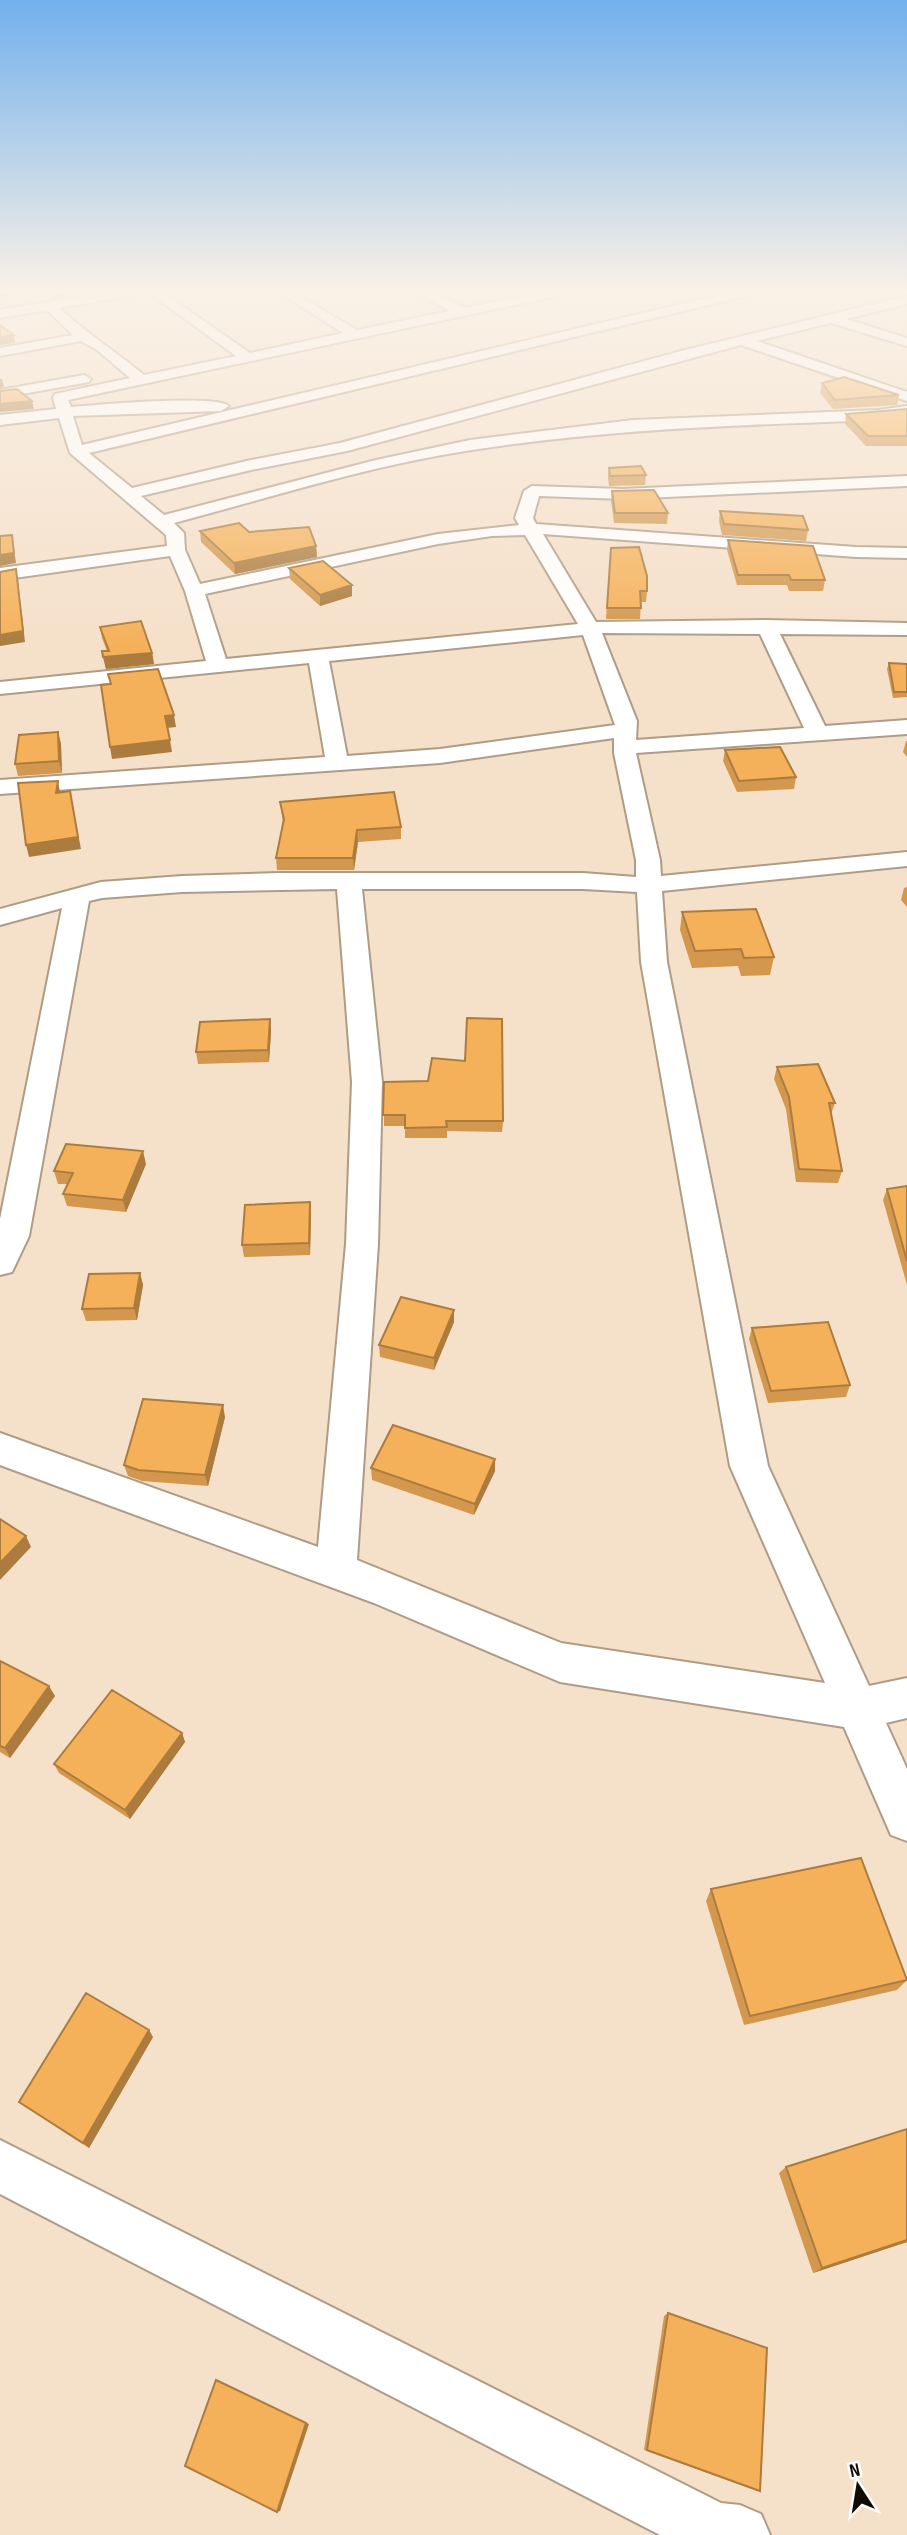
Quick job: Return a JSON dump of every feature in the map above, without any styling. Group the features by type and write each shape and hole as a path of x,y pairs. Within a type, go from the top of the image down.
{"street":[{"path":"0,420 74,410"},
{"path":"77,451 252,410"},
{"path":"128,494 251,465 341,448 479,410"},
{"path":"64,411 77,451 175,533 176,550 194,591 218,666"},
{"path":"160,521 376,465 470,446 633,425 878,415 907,411"},
{"path":"907,481 707,496 532,491 524,518 590,628 626,722 625,738 648,860 654,962 749,1466 907,1819"},
{"path":"194,591 438,539 492,531 714,535 907,553"},
{"path":"0,574 176,550"},
{"path":"766,626 817,733"},
{"path":"0,688 590,628 766,626 907,629"},
{"path":"318,654 337,763"},
{"path":"0,787 440,756 625,738 817,733 907,727"},
{"path":"0,917 101,890 182,884 583,881 649,885 904,865"},
{"path":"336,1571 362,1244 367,1082 349,881"},
{"path":"0,1263 13,1236 77,897"},
{"path":"0,1449 386,1589 560,1662 860,1709 907,1698"},
{"path":"0,2166 716,2532 740,2535"}],"building":[{"path":"907,410 907,436 868,436 846,414"},
{"path":"641,466 646,475 610,476 609,468"},
{"path":"654,490 668,513 615,513 612,491"},
{"path":"720,511 803,516 808,530 724,524"},
{"path":"239,523 249,532 309,527 316,546 234,563 200,531"},
{"path":"12,535 14,553 0,555 0,536"},
{"path":"728,540 813,546 825,580 791,580 789,575 738,575"},
{"path":"639,547 647,576 647,591 640,591 641,608 607,608 611,548"},
{"path":"323,561 352,585 320,595 289,568"},
{"path":"16,569 23,631 0,635 0,572"},
{"path":"141,621 152,653 103,657 102,651 109,651 100,627"},
{"path":"889,663 907,664 907,692 894,692"},
{"path":"158,669 174,715 165,716 170,740 110,747 101,685 111,684 108,674"},
{"path":"58,732 59,761 15,764 19,735"},
{"path":"780,747 796,777 739,781 725,750"},
{"path":"58,781 56,793 70,791 78,837 26,845 18,783"},
{"path":"394,792 401,827 357,830 353,858 276,858 284,819 280,802"},
{"path":"756,909 774,957 744,958 741,949 695,951 682,912"},
{"path":"467,1018 502,1019 503,1121 446,1121 447,1127 405,1128 405,1115 383,1115 384,1082 428,1081 432,1058 465,1061"},
{"path":"270,1019 268,1050 196,1052 200,1022"},
{"path":"818,1064 835,1103 829,1103 842,1171 799,1169 789,1097 777,1067"},
{"path":"66,1144 143,1151 123,1200 63,1194 73,1173 54,1171"},
{"path":"907,1186 907,1261 887,1189"},
{"path":"310,1202 309,1243 242,1245 245,1205"},
{"path":"140,1273 134,1308 82,1309 89,1274"},
{"path":"401,1297 454,1310 434,1358 379,1345"},
{"path":"828,1322 850,1385 771,1391 752,1328"},
{"path":"143,1399 223,1405 205,1475 138,1470 124,1465"},
{"path":"393,1425 495,1459 475,1504 371,1468"},
{"path":"0,1519 26,1536 0,1563"},
{"path":"0,1661 49,1686 5,1748 0,1746"},
{"path":"112,1690 182,1733 125,1810 54,1764"},
{"path":"861,1858 907,1980 750,2016 711,1889"},
{"path":"86,1993 149,2030 83,2143 19,2102"},
{"path":"907,2129 907,2240 822,2268 786,2167"},
{"path":"668,2313 767,2348 760,2491 647,2450"},
{"path":"216,2380 306,2423 277,2512 185,2466"}]}
